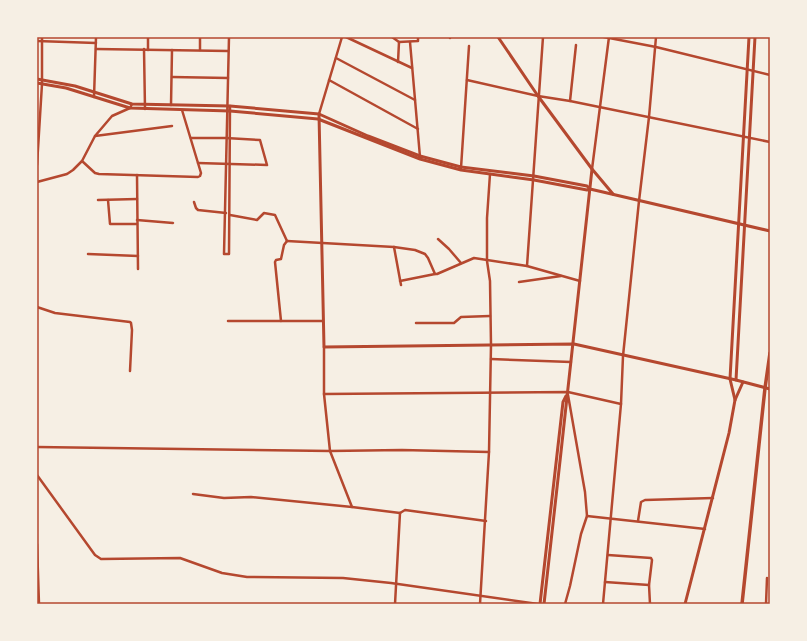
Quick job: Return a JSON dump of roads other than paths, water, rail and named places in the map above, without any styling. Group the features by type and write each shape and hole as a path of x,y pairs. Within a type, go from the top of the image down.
{"main road":[{"path":"742,604 770,353"}],"street":[{"path":"37,165 39,108 42,82 42,37"},
{"path":"69,37 69,42"},
{"path":"95,95 96,37"},
{"path":"145,109 146,49 148,37"},
{"path":"200,37 200,50"},
{"path":"228,108 225,164 226,213 224,254 229,254 230,215 230,139 228,108 229,37"},
{"path":"342,37 318,119 324,394 330,450 352,506"},
{"path":"346,37 412,68"},
{"path":"392,37 399,42 418,41 418,37"},
{"path":"498,37 538,96 592,169 613,194"},
{"path":"528,266 543,37"},
{"path":"604,37 656,47 770,75"},
{"path":"603,604 621,404 623,356 638,201 649,117 656,37"},
{"path":"735,400 730,379 749,37"},
{"path":"736,380 755,37"},
{"path":"544,604 581,281 592,169 609,38"},
{"path":"37,41 96,43"},
{"path":"398,62 399,42"},
{"path":"410,42 420,158"},
{"path":"570,101 576,45"},
{"path":"461,168 469,46"},
{"path":"96,49 228,51"},
{"path":"171,109 172,50"},
{"path":"336,58 415,100"},
{"path":"172,77 228,78"},
{"path":"37,79 42,82"},
{"path":"329,80 418,129"},
{"path":"467,80 538,96 570,101 770,142"},
{"path":"37,82 75,86 95,95 145,109 182,110 228,108 318,119 420,158 461,168 534,178 587,190 590,189 739,225 770,231"},
{"path":"37,182 66,174 73,170 82,161 95,136 113,114 131,106 145,105 171,105 319,114 420,158"},
{"path":"82,161 99,174 200,176 201,173 182,110"},
{"path":"95,136 172,126"},
{"path":"191,138 260,140 267,165 198,163"},
{"path":"480,604 489,452 491,345 490,281 487,261 487,218 490,173"},
{"path":"137,175 138,269"},
{"path":"98,200 137,199"},
{"path":"108,200 110,224 137,224"},
{"path":"194,202 198,210 226,213"},
{"path":"230,215 258,220 264,213 275,215 287,240"},
{"path":"137,220 173,223"},
{"path":"438,239 461,263"},
{"path":"287,240 394,247 415,250 425,254 435,274"},
{"path":"281,321 275,262 276,260 281,259 284,245 287,240"},
{"path":"394,247 401,285"},
{"path":"88,254 138,256"},
{"path":"400,281 437,274 474,258 528,266 581,281"},
{"path":"519,282 562,276"},
{"path":"37,307 55,314 130,322 132,330 130,371"},
{"path":"416,323 454,323 461,317 490,316"},
{"path":"228,321 323,321"},
{"path":"324,347 574,344 770,389"},
{"path":"491,359 571,362"},
{"path":"685,604 729,433 735,400 743,382"},
{"path":"324,394 568,392 621,404"},
{"path":"565,604 581,534 587,516 585,492 568,392"},
{"path":"37,475 95,554 101,559 180,558 222,573 247,577 343,578 481,595 539,604 563,402 568,392"},
{"path":"37,447 489,452"},
{"path":"193,494 224,498 251,497 352,506 400,513 405,510 486,521"},
{"path":"638,521 641,502 644,500 713,498"},
{"path":"395,604 400,513"},
{"path":"587,516 705,529"},
{"path":"37,544 39,604"},
{"path":"608,555 648,557 652,560 649,585 650,604"},
{"path":"766,604 767,578"},
{"path":"605,582 649,585"}]}
